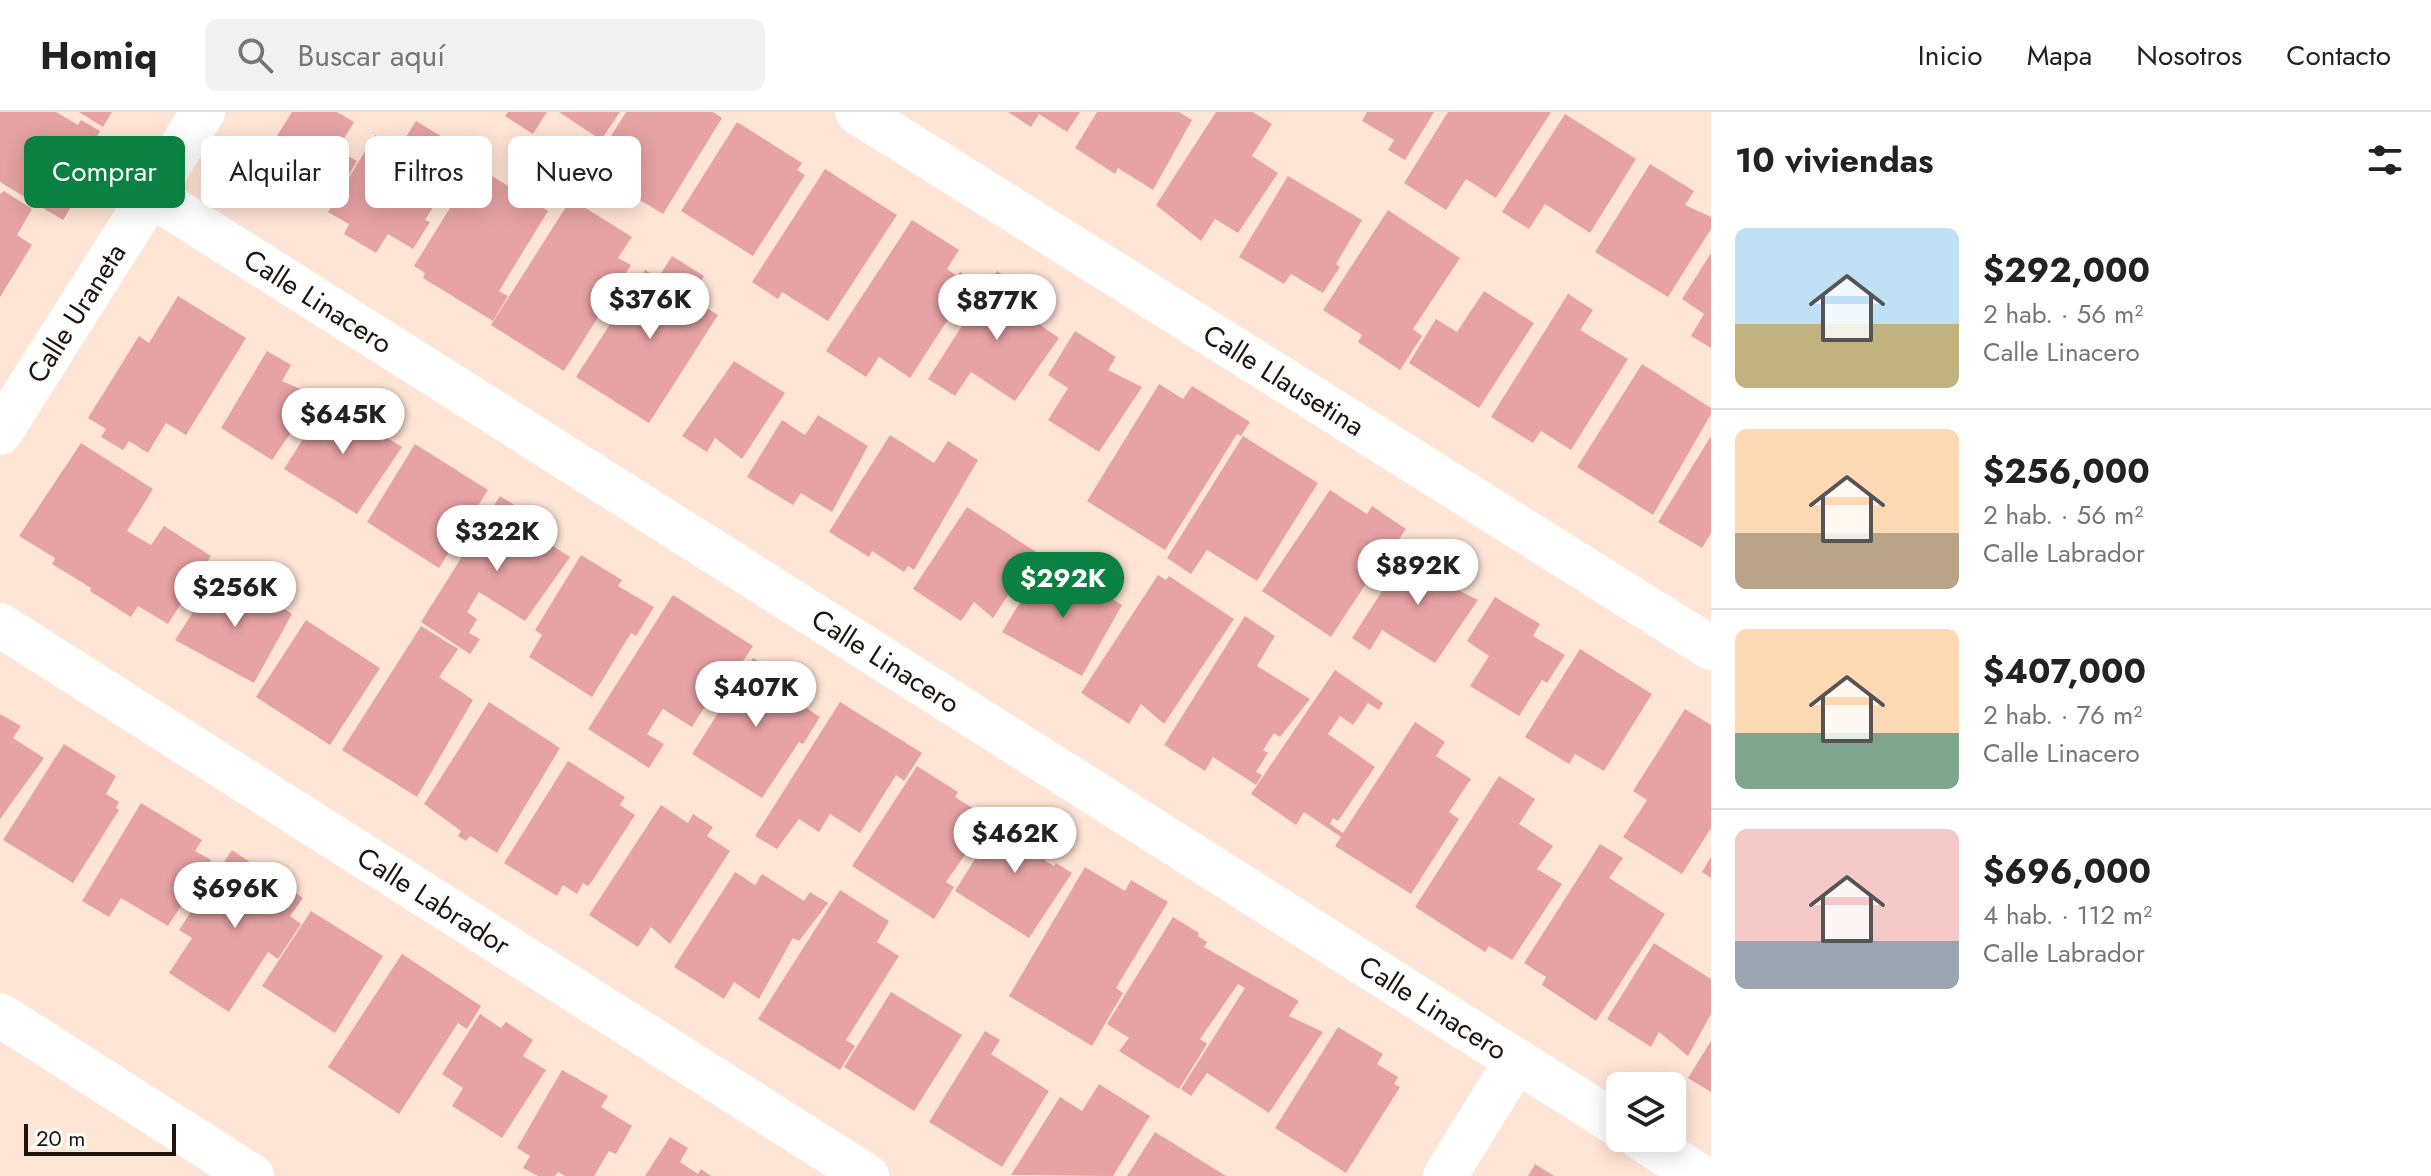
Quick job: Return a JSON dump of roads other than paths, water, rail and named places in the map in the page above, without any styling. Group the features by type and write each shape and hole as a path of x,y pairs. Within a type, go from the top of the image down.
{"street":[{"name":"Calle Uraneta","path":"185,141 203,112"},
{"name":"Calle Llausetina","path":"857,112 1711,648"},
{"name":"Calle Uraneta","path":"0,433 143,208"},
{"name":"Calle Linacero","path":"171,208 1606,1117"},
{"name":"Calle Labrador","path":"0,625 867,1176"},
{"path":"0,1015 252,1176"},
{"path":"1445,1176 1516,1061"},
{"path":"1662,1152 1700,1176"}]}
